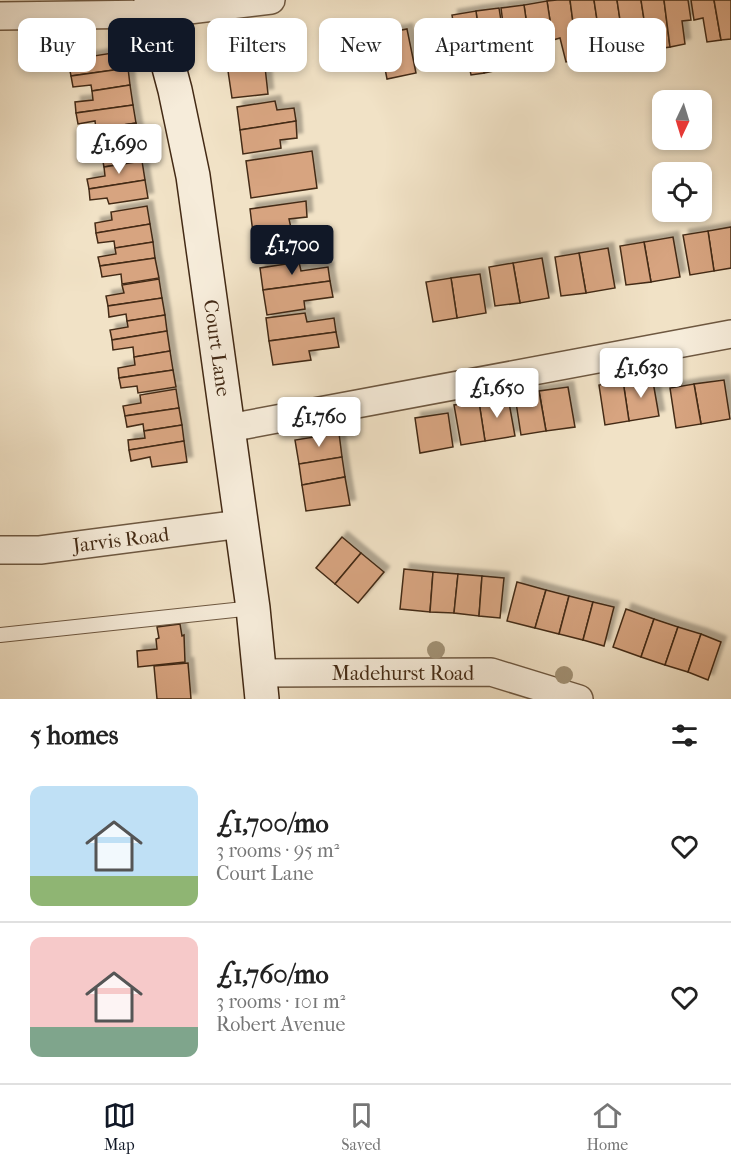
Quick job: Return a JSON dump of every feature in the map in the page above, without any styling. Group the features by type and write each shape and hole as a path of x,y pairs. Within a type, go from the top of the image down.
{"street":[{"path":"0,16 271,0"},
{"name":"Court Lane","path":"154,7 194,176 253,608 261,686"},
{"path":"229,428 731,334"},
{"name":"Jarvis Road","path":"0,550 40,550 241,524"},
{"name":"Madehurst Road","path":"261,686 491,672 579,699"}],"lane":[{"path":"0,635 253,608"}],"building":[{"path":"570,0 572,18 567,18 567,62 560,38 555,39 555,18 550,18 547,1"},
{"path":"570,0 594,0 597,18 572,18"},
{"path":"594,0 617,0 620,18 597,18"},
{"path":"617,0 641,0 644,18 620,18"},
{"path":"641,0 664,0 670,47 666,48 666,18 644,18"},
{"path":"664,0 688,0 691,20 682,21 685,44 670,47"},
{"path":"691,0 714,0 721,40 707,42 703,18 694,20"},
{"path":"714,0 731,0 731,39 721,40"},
{"path":"547,1 550,18 526,18 524,5"},
{"path":"524,5 526,18 502,18 501,8"},
{"path":"499,8 501,18 477,18 476,11"},
{"path":"476,11 477,18 452,18 452,15"},
{"path":"407,29 416,73 387,79 386,72 402,72 402,30"},
{"path":"108,54 108,71 71,76 70,72 96,72 96,56"},
{"path":"108,71 128,72 130,85 92,91 91,85 73,87 71,76"},
{"path":"228,72 266,72 268,94 232,98"},
{"path":"470,72 484,72 484,73 471,75"},
{"path":"130,85 133,105 76,113 75,102 93,100 92,91"},
{"path":"275,101 277,110 294,108 296,121 240,130 237,107"},
{"path":"133,105 136,123 96,129 95,121 78,124 76,113"},
{"path":"296,121 297,138 280,140 281,148 243,154 240,130"},
{"path":"136,123 139,139 80,148 79,139 97,136 96,129"},
{"path":"139,139 142,161 104,167 102,157 82,160 80,148"},
{"path":"312,151 317,188 251,198 246,161"},
{"path":"142,161 145,180 89,189 87,179 105,176 104,167"},
{"path":"145,180 148,198 109,204 107,198 90,200 89,189"},
{"path":"306,201 307,217 289,219 291,228 253,233 250,209"},
{"path":"147,206 150,224 96,233 95,223 112,220 111,212"},
{"path":"150,224 153,242 115,248 114,241 98,243 96,233"},
{"path":"731,227 731,268 714,271 708,231"},
{"path":"708,231 714,271 690,275 683,235"},
{"path":"297,235 299,243 316,241 317,255 262,263 258,240"},
{"path":"673,237 680,277 651,282 644,242"},
{"path":"153,242 155,258 100,266 98,257 116,254 115,248"},
{"path":"644,242 651,282 626,285 620,246"},
{"path":"608,248 615,288 586,293 579,253"},
{"path":"579,253 586,293 561,296 555,257"},
{"path":"155,258 159,278 122,284 121,274 102,277 100,266"},
{"path":"542,258 549,298 520,303 513,263"},
{"path":"299,262 301,271 328,267 330,281 263,290 260,268"},
{"path":"513,263 520,303 495,306 489,267"},
{"path":"480,274 486,313 457,318 451,278"},
{"path":"451,278 457,318 433,322 426,282"},
{"path":"159,279 162,298 108,306 106,296 124,293 122,285"},
{"path":"330,281 333,297 304,301 305,309 267,315 263,290"},
{"path":"162,298 165,315 127,321 126,314 109,317 108,306"},
{"path":"305,313 307,322 334,318 336,332 269,341 266,318"},
{"path":"165,315 167,331 112,340 110,330 128,327 127,321"},
{"path":"167,331 170,351 134,357 133,347 113,350 112,340"},
{"path":"336,332 339,347 309,351 311,360 273,365 269,341"},
{"path":"170,351 173,370 119,378 118,368 135,365 134,357"},
{"path":"173,370 176,387 138,393 137,386 121,388 119,378"},
{"path":"652,376 659,416 629,421 623,381"},
{"path":"724,380 730,419 701,424 694,384"},
{"path":"623,381 629,421 605,425 599,385"},
{"path":"694,384 701,424 676,428 670,388"},
{"path":"568,387 575,427 546,431 539,391"},
{"path":"176,389 179,408 125,416 123,406 141,403 140,395"},
{"path":"539,391 546,431 521,435 515,396"},
{"path":"508,397 515,436 485,441 479,402"},
{"path":"479,402 485,441 461,445 454,405"},
{"path":"179,408 182,425 144,431 143,424 127,427 125,416"},
{"path":"448,413 453,447 420,453 415,418"},
{"path":"182,425 184,441 129,450 128,440 145,438 144,431"},
{"path":"339,433 342,457 299,464 295,440"},
{"path":"184,441 187,462 152,467 150,457 131,461 129,450"},
{"path":"342,457 345,477 302,485 299,464"},
{"path":"345,477 350,505 306,511 302,485"},
{"path":"342,537 361,553 335,584 316,568"},
{"path":"361,553 384,572 358,603 335,584"},
{"path":"404,569 433,572 430,612 400,609"},
{"path":"433,572 458,574 454,613 430,612"},
{"path":"458,574 482,576 479,616 454,613"},
{"path":"482,576 504,578 500,618 479,616"},
{"path":"517,582 546,590 535,628 507,621"},
{"path":"546,590 569,596 559,634 535,628"},
{"path":"569,596 593,602 583,640 559,634"},
{"path":"593,602 614,607 604,646 583,640"},
{"path":"626,609 654,619 641,657 613,647"},
{"path":"654,619 678,627 665,665 641,657"},
{"path":"180,624 182,636 184,635 185,662 138,667 137,651 157,649 156,639 159,638 157,627"},
{"path":"678,627 701,634 688,672 665,665"},
{"path":"701,634 721,642 708,680 688,672"},
{"path":"188,663 191,699 157,699 154,666"}]}
